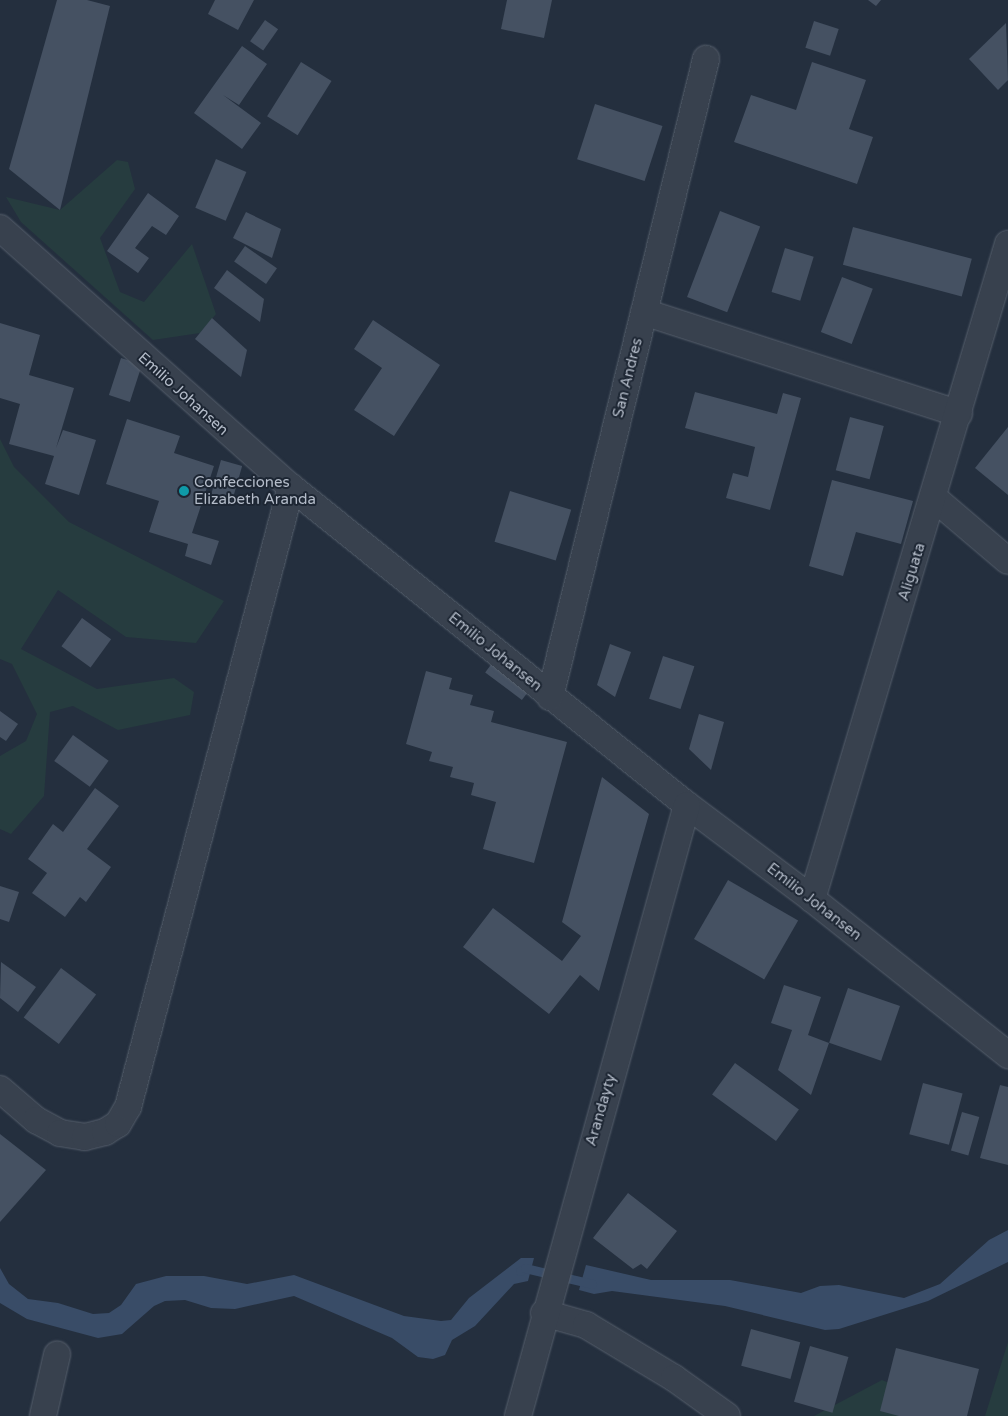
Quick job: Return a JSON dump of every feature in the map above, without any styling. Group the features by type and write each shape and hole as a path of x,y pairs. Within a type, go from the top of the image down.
{"street":[{"name":"San Andres","path":"550,697 706,59"},
{"name":"Emilio Johansen","path":"0,228 291,487 687,806 812,899 1008,1055"},
{"name":"Aliguata","path":"812,899 934,498 1008,244"},
{"path":"644,312 959,414"},
{"path":"0,1089 36,1120 60,1133 84,1137 105,1132 118,1124 128,1107 291,487"},
{"path":"934,498 1008,561"},
{"name":"Arandayty","path":"518,1416 564,1239 687,806"},
{"path":"546,1307 586,1326 674,1378 727,1416"},
{"path":"42,1416 57,1355"}],"green space":[{"path":"117,160 128,162 135,189 100,238 120,292 144,302 192,244 216,314 200,333 153,340 21,222 6,197 60,210"},
{"path":"0,439 14,467 69,522 224,601 196,643 126,637 58,590 21,649 97,689 174,678 194,692 190,715 118,730 73,706 50,712 44,796 11,834 0,829 0,756 26,741 37,714 12,664 0,659"},
{"path":"1008,1342 1008,1416 985,1416"},
{"path":"882,1380 967,1416 814,1416"}],"water":[{"path":"1008,1230 1008,1262 928,1301 839,1329 825,1330 725,1306 612,1291 594,1294 579,1290 586,1265 651,1280 730,1280 801,1293 820,1286 839,1285 904,1298 940,1284 989,1240"},
{"path":"521,1258 534,1258 528,1281 514,1284 475,1326 452,1340 445,1355 433,1359 418,1357 392,1338 294,1296 235,1309 211,1308 185,1300 165,1301 154,1306 122,1334 98,1338 27,1319 0,1303 0,1268 9,1284 28,1299 58,1303 93,1314 109,1313 121,1305 136,1284 166,1276 204,1276 247,1284 294,1275 404,1316 441,1321 451,1320 469,1298"}],"building":[{"path":"57,0 87,0 110,6 60,210 9,169"},
{"path":"215,0 254,0 238,30 208,14"},
{"path":"507,0 552,0 544,38 501,29"},
{"path":"868,0 881,0 876,6"},
{"path":"265,20 278,29 263,50 250,41"},
{"path":"814,21 839,29 830,56 805,48"},
{"path":"1006,23 1008,80 998,90 969,59"},
{"path":"242,46 267,64 239,105 223,95 261,123 242,149 194,113"},
{"path":"301,62 332,81 298,135 267,116"},
{"path":"812,62 866,80 849,129 873,137 857,184 734,142 751,95 796,110"},
{"path":"595,104 663,126 645,181 577,159"},
{"path":"216,159 246,172 226,221 195,208"},
{"path":"148,193 179,216 166,235 152,226 135,248 149,258 138,273 107,251"},
{"path":"720,211 760,226 727,312 687,297"},
{"path":"246,212 281,229 272,258 233,238"},
{"path":"853,227 972,259 962,297 843,265"},
{"path":"245,246 277,268 266,284 234,262"},
{"path":"785,248 814,257 800,301 772,292"},
{"path":"227,270 264,299 260,322 214,288"},
{"path":"842,277 873,289 852,344 821,332"},
{"path":"212,318 247,350 241,377 195,339"},
{"path":"373,320 440,365 394,436 354,410 382,368 354,349"},
{"path":"0,323 40,335 29,375 74,388 56,448 63,430 96,440 79,495 45,484 54,456 9,444 20,404 0,398"},
{"path":"121,358 142,365 130,402 109,395"},
{"path":"695,392 777,414 783,393 801,398 770,510 726,498 733,473 748,477 755,447 685,428"},
{"path":"850,417 884,426 870,479 836,470"},
{"path":"127,419 180,436 174,453 214,466 192,533 219,541 211,565 185,556 188,544 149,532 159,501 106,484"},
{"path":"1008,427 1008,495 975,468"},
{"path":"221,460 242,466 231,505 210,499"},
{"path":"832,480 913,501 901,544 856,532 843,576 809,566"},
{"path":"510,491 571,510 556,560 495,542"},
{"path":"82,618 111,639 91,667 61,646"},
{"path":"610,644 631,652 615,697 597,685"},
{"path":"663,656 694,666 680,709 649,699"},
{"path":"496,658 533,686 522,700 485,672"},
{"path":"426,671 452,678 449,689 473,695 470,705 494,711 491,722 567,742 534,863 483,849 496,802 471,795 474,783 450,777 453,767 429,761 432,752 406,744"},
{"path":"0,711 18,724 6,741 0,737"},
{"path":"699,714 724,722 711,770 689,749"},
{"path":"73,735 109,761 90,787 54,761"},
{"path":"602,777 649,814 599,991 580,975 549,1014 463,947 493,908 562,961 581,936 562,922"},
{"path":"95,788 119,806 87,849 111,867 86,902 80,897 65,917 32,893 47,873 28,859 53,824 63,832"},
{"path":"728,880 798,920 764,979 694,939"},
{"path":"0,886 19,892 9,922 0,919"},
{"path":"1,962 36,987 18,1012 0,998"},
{"path":"61,968 96,994 59,1044 24,1018"},
{"path":"784,985 821,997 808,1035 829,1043 811,1095 778,1070 792,1030 771,1023"},
{"path":"848,988 900,1006 881,1061 829,1043"},
{"path":"735,1063 799,1109 776,1141 712,1095"},
{"path":"923,1083 963,1094 949,1145 909,1134"},
{"path":"1000,1085 1008,1087 1008,1165 980,1158"},
{"path":"962,1112 979,1117 968,1155 951,1150"},
{"path":"0,1134 46,1170 0,1222"},
{"path":"628,1193 677,1231 647,1269 641,1264 633,1269 593,1238"},
{"path":"751,1329 800,1342 790,1379 741,1366"},
{"path":"810,1346 848,1357 832,1413 794,1402"},
{"path":"896,1348 979,1369 967,1416 899,1416 880,1411"}],"waterway":[{"path":"520,1271 525,1268 592,1284"}],"place":[{"name":"Confecciones Elizabeth Aranda","path":"184,491"}]}
